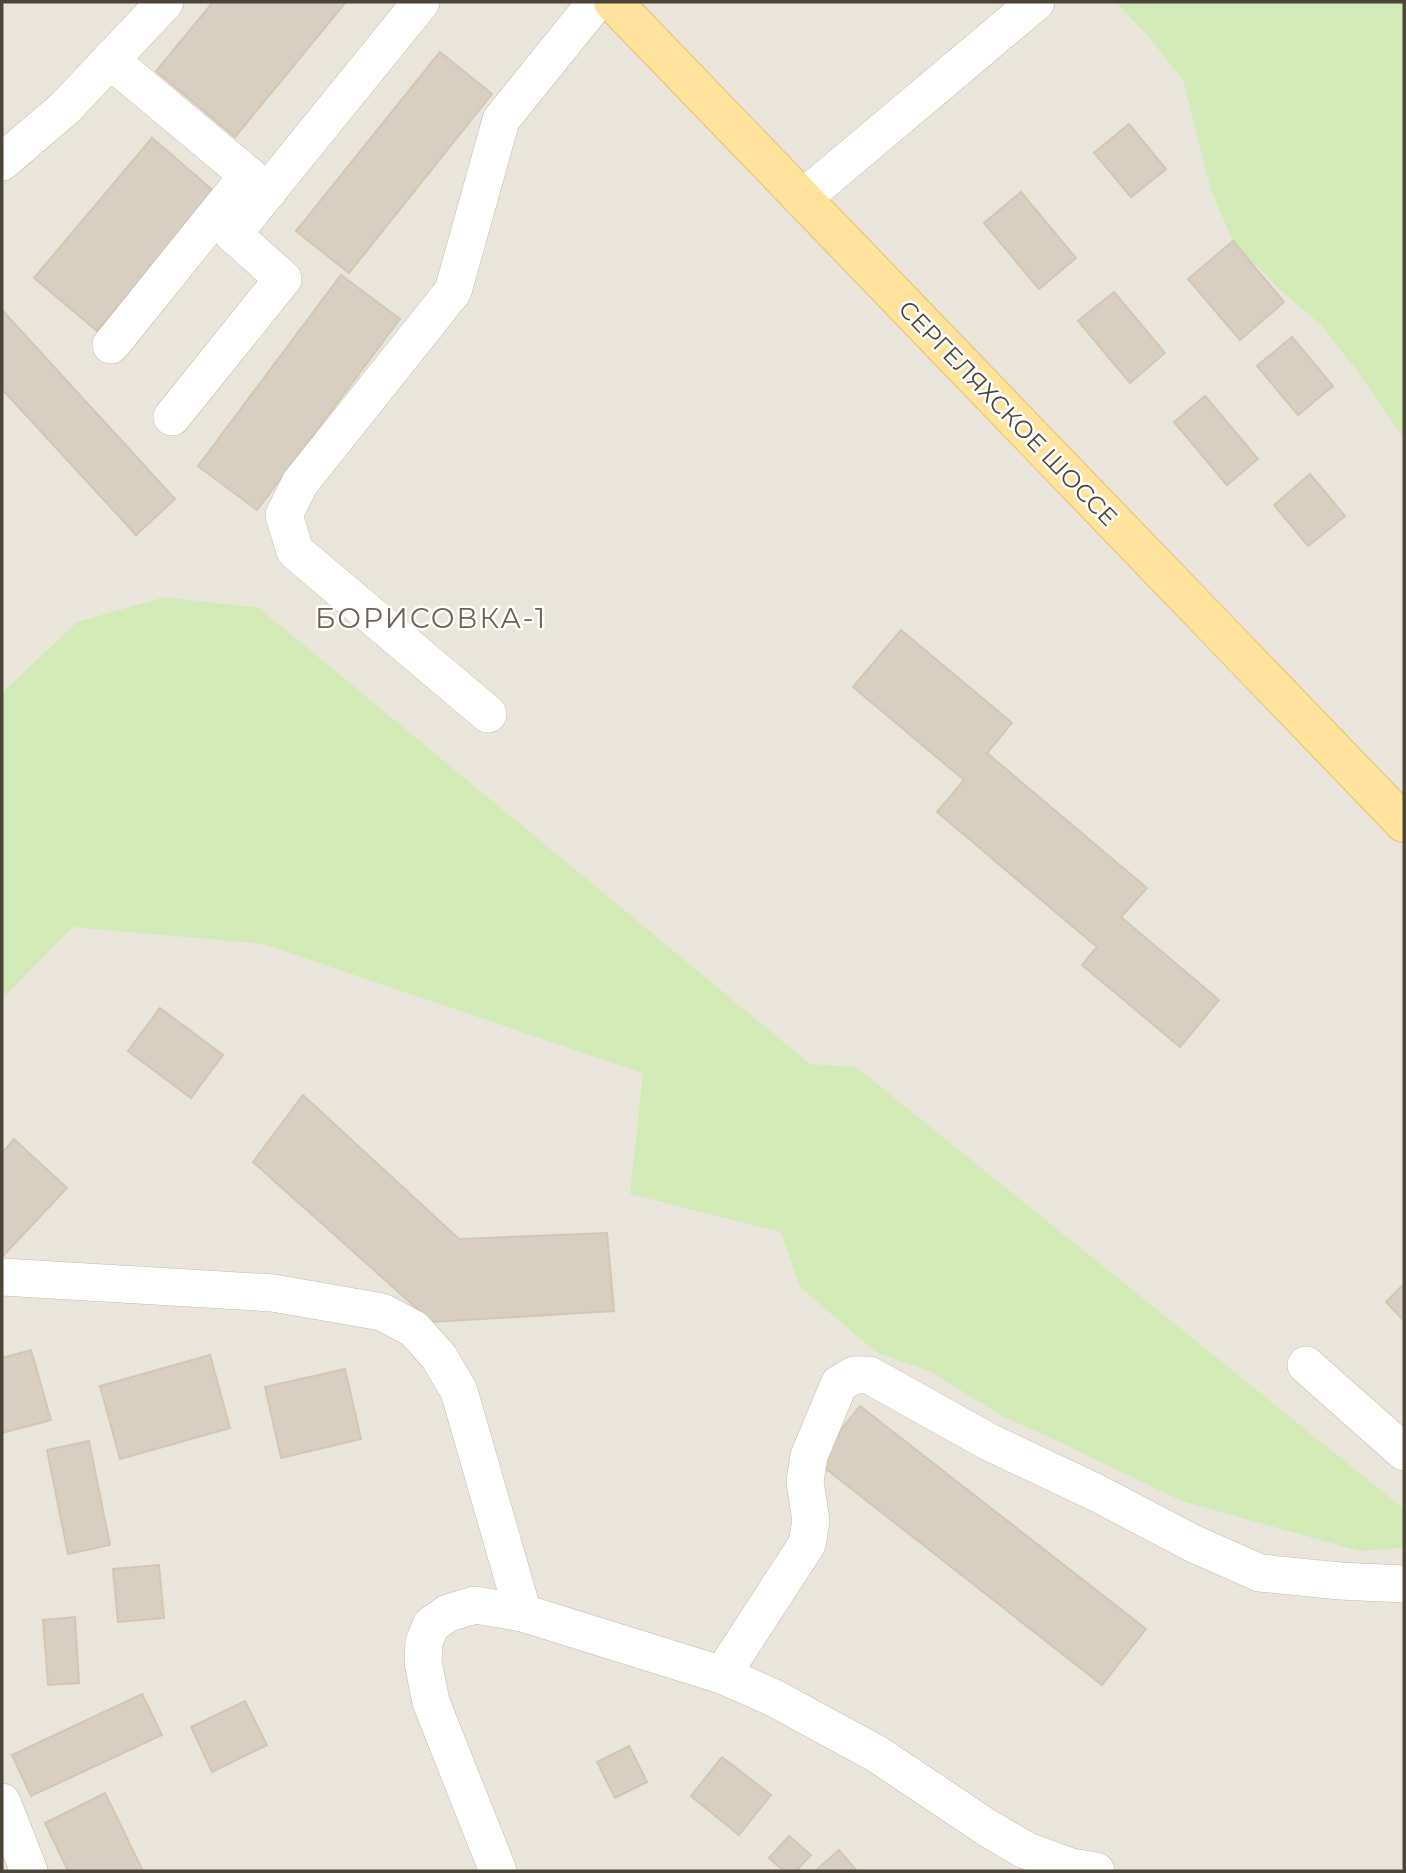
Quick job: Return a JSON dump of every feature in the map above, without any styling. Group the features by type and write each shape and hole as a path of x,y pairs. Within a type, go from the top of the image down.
{"main road":[{"name":"СЕРГЕЛЯХСКОЕ ШОССЕ","path":"612,2 1404,823"}],"street":[{"path":"2,162 65,108 165,2"},
{"path":"111,345 421,2"},
{"path":"488,714 295,551 284,515 300,483 453,291 501,120 596,2"},
{"path":"802,199 1036,2"},
{"path":"110,60 258,184"},
{"path":"172,417 283,279 233,234 258,184"},
{"path":"2,1277 273,1293 382,1312 414,1329 439,1357 459,1391 523,1614"},
{"path":"1306,1365 1404,1452"},
{"path":"722,1675 807,1544 811,1521 805,1482 809,1455 839,1384 854,1375 869,1375 989,1442 1099,1494 1192,1543 1260,1573 1404,1584"},
{"path":"498,1871 431,1702 423,1662 424,1642 431,1625 448,1613 475,1605 523,1614 722,1675 774,1698 877,1754 1025,1850 1071,1867 1096,1871"},
{"path":"2,1802 29,1871"}],"shaded area":[{"path":"2,2 1404,2 1404,1871 2,1871"}],"green space":[{"path":"1116,2 1404,2 1404,439 1358,372 1322,326 1277,287 1233,241 1211,190 1183,80 1148,36"},
{"path":"165,597 259,608 810,1064 856,1067 1404,1509 1404,1548 1359,1551 1182,1501 1002,1416 928,1370 877,1353 800,1287 781,1232 630,1194 643,1073 263,944 73,927 2,999 2,693 77,622"}],"building":[{"path":"213,2 346,2 235,137 156,71"},
{"path":"440,52 492,94 349,273 296,231"},
{"path":"1129,124 1166,169 1131,197 1094,153"},
{"path":"152,138 214,191 97,331 34,278"},
{"path":"1021,192 1076,258 1039,289 984,223"},
{"path":"1233,241 1284,302 1240,340 1188,279"},
{"path":"341,275 400,319 257,510 198,466"},
{"path":"1114,292 1165,353 1130,383 1078,321"},
{"path":"2,310 175,499 136,535 2,389"},
{"path":"1292,337 1333,386 1298,415 1257,366"},
{"path":"1205,396 1258,459 1227,485 1174,422"},
{"path":"1310,474 1345,516 1308,546 1274,505"},
{"path":"901,630 1012,723 987,753 1147,888 1121,917 1219,1000 1180,1047 1082,965 1097,947 937,812 964,780 853,687"},
{"path":"160,1008 223,1055 191,1098 128,1051"},
{"path":"303,1095 459,1239 607,1233 614,1311 432,1322 253,1162"},
{"path":"14,1139 67,1188 2,1257 2,1153"},
{"path":"1404,1284 1404,1321 1386,1302"},
{"path":"31,1350 51,1420 2,1433 2,1358"},
{"path":"210,1355 230,1428 120,1459 100,1386"},
{"path":"345,1369 361,1439 281,1458 265,1387"},
{"path":"860,1406 1146,1629 1102,1685 816,1461"},
{"path":"89,1441 110,1545 68,1554 47,1450"},
{"path":"159,1565 164,1618 118,1622 113,1569"},
{"path":"75,1617 79,1683 48,1685 43,1620"},
{"path":"142,1694 162,1735 31,1796 12,1755"},
{"path":"245,1701 267,1745 212,1772 191,1727"},
{"path":"629,1746 647,1782 615,1798 597,1762"},
{"path":"722,1757 771,1795 739,1835 691,1796"},
{"path":"105,1793 143,1871 68,1871 45,1823"},
{"path":"789,1836 811,1855 796,1871 784,1871 769,1858"},
{"path":"839,1850 857,1871 815,1871"}],"district":[{"name":"БОРИСОВКА-1","path":"431,618"}]}
